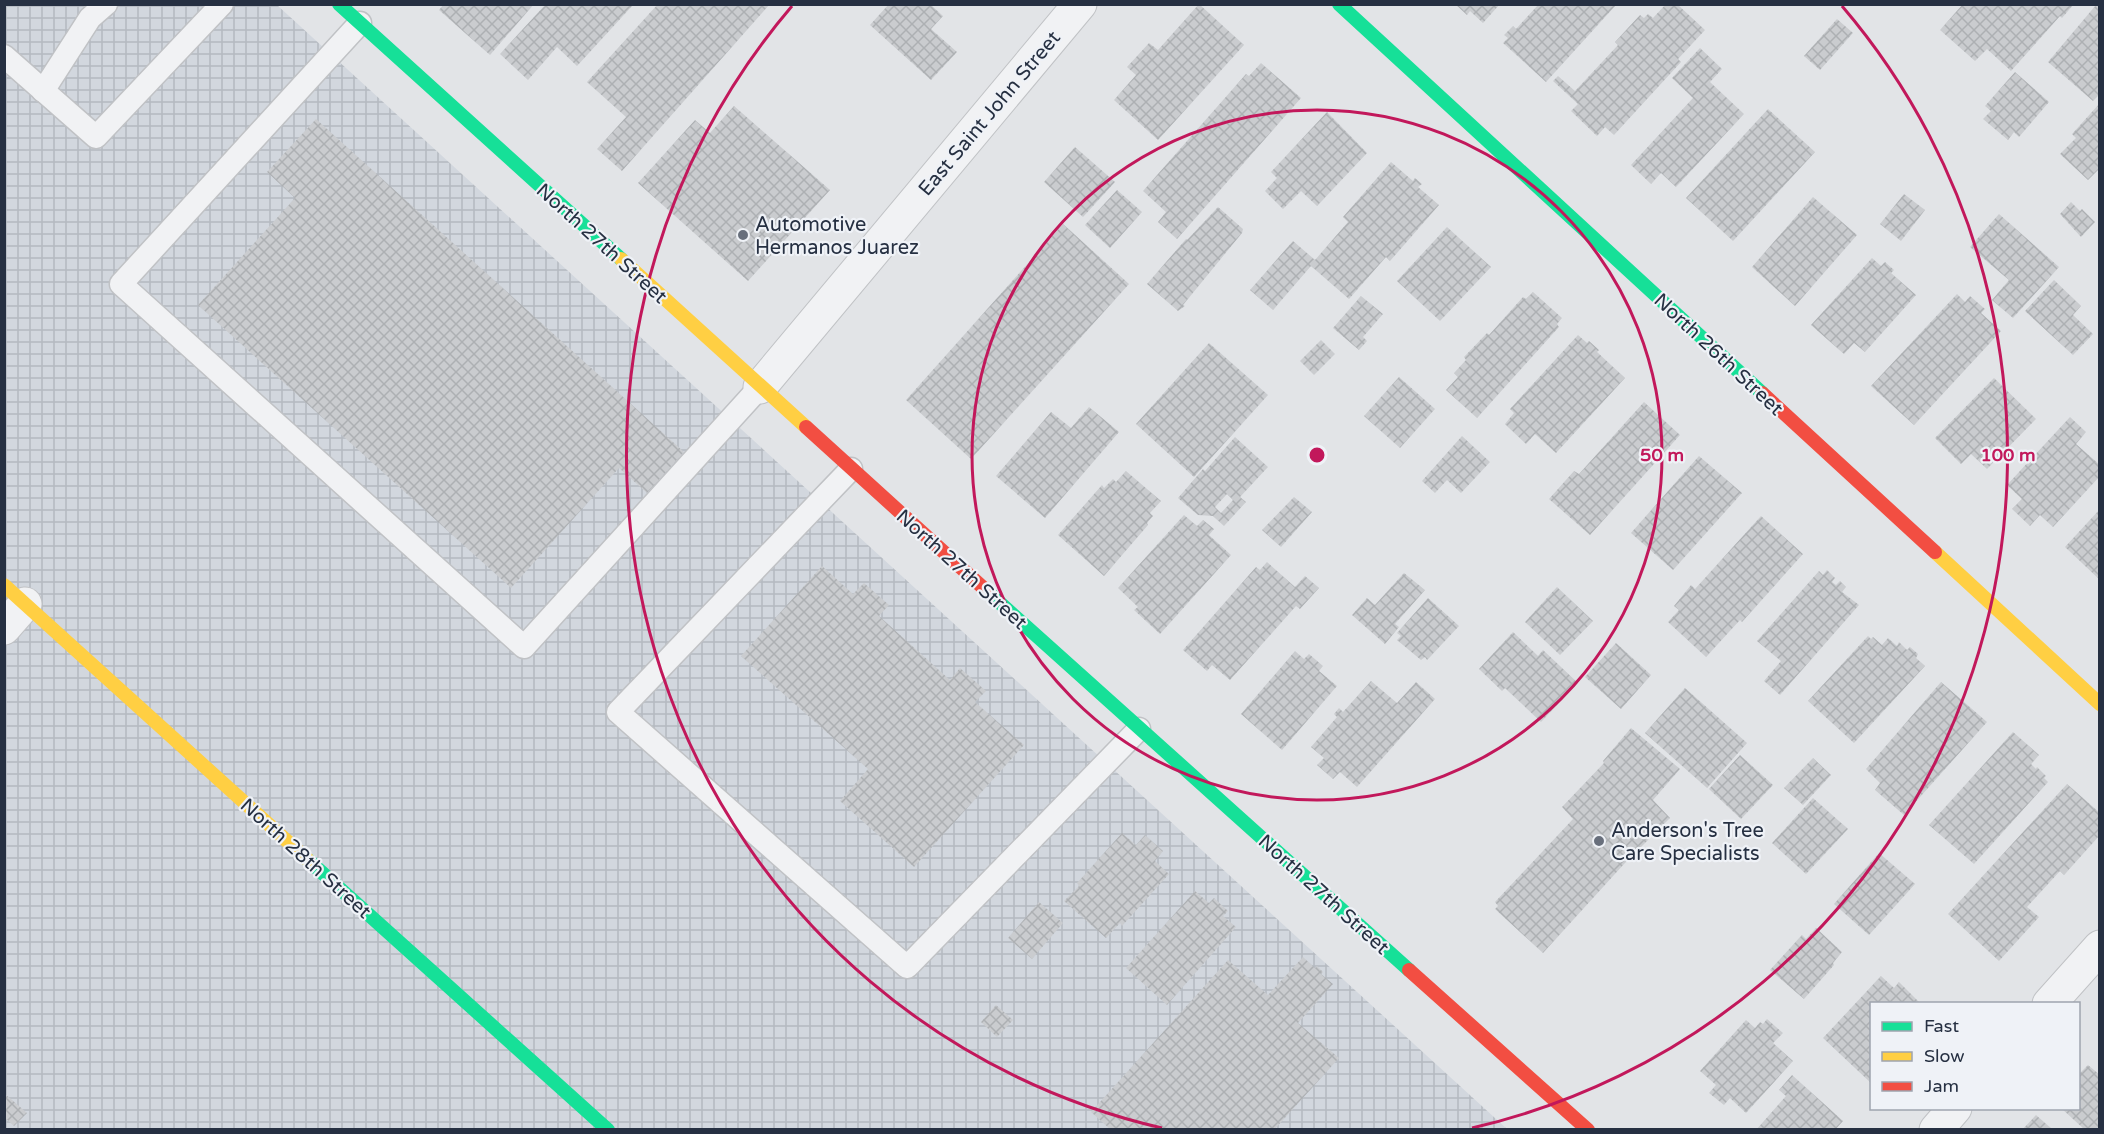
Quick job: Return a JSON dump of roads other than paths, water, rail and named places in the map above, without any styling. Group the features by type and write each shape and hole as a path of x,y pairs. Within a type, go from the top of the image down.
{"street":[{"name":"North 27th Street","path":"339,4 1139,729 1588,1130"},
{"name":"East Saint John Street","path":"760,387 1080,4"},
{"name":"North 26th Street","path":"1338,4 2100,704"},
{"name":"North 28th Street","path":"11,606 608,1130"},
{"path":"2051,1002 2100,947"},
{"path":"1936,1130 1953,1110"}],"lane":[{"path":"4,56 96,137 222,4"},
{"path":"43,91 93,9"},
{"path":"360,23 121,284 524,647 760,387"},
{"path":"851,469 618,712 907,967 1139,729"}],"place":[{"name":"Automotive Hermanos Juarez","path":"743,235"},
{"name":"Anderson's Tree Care Specialists","path":"1599,841"}]}
